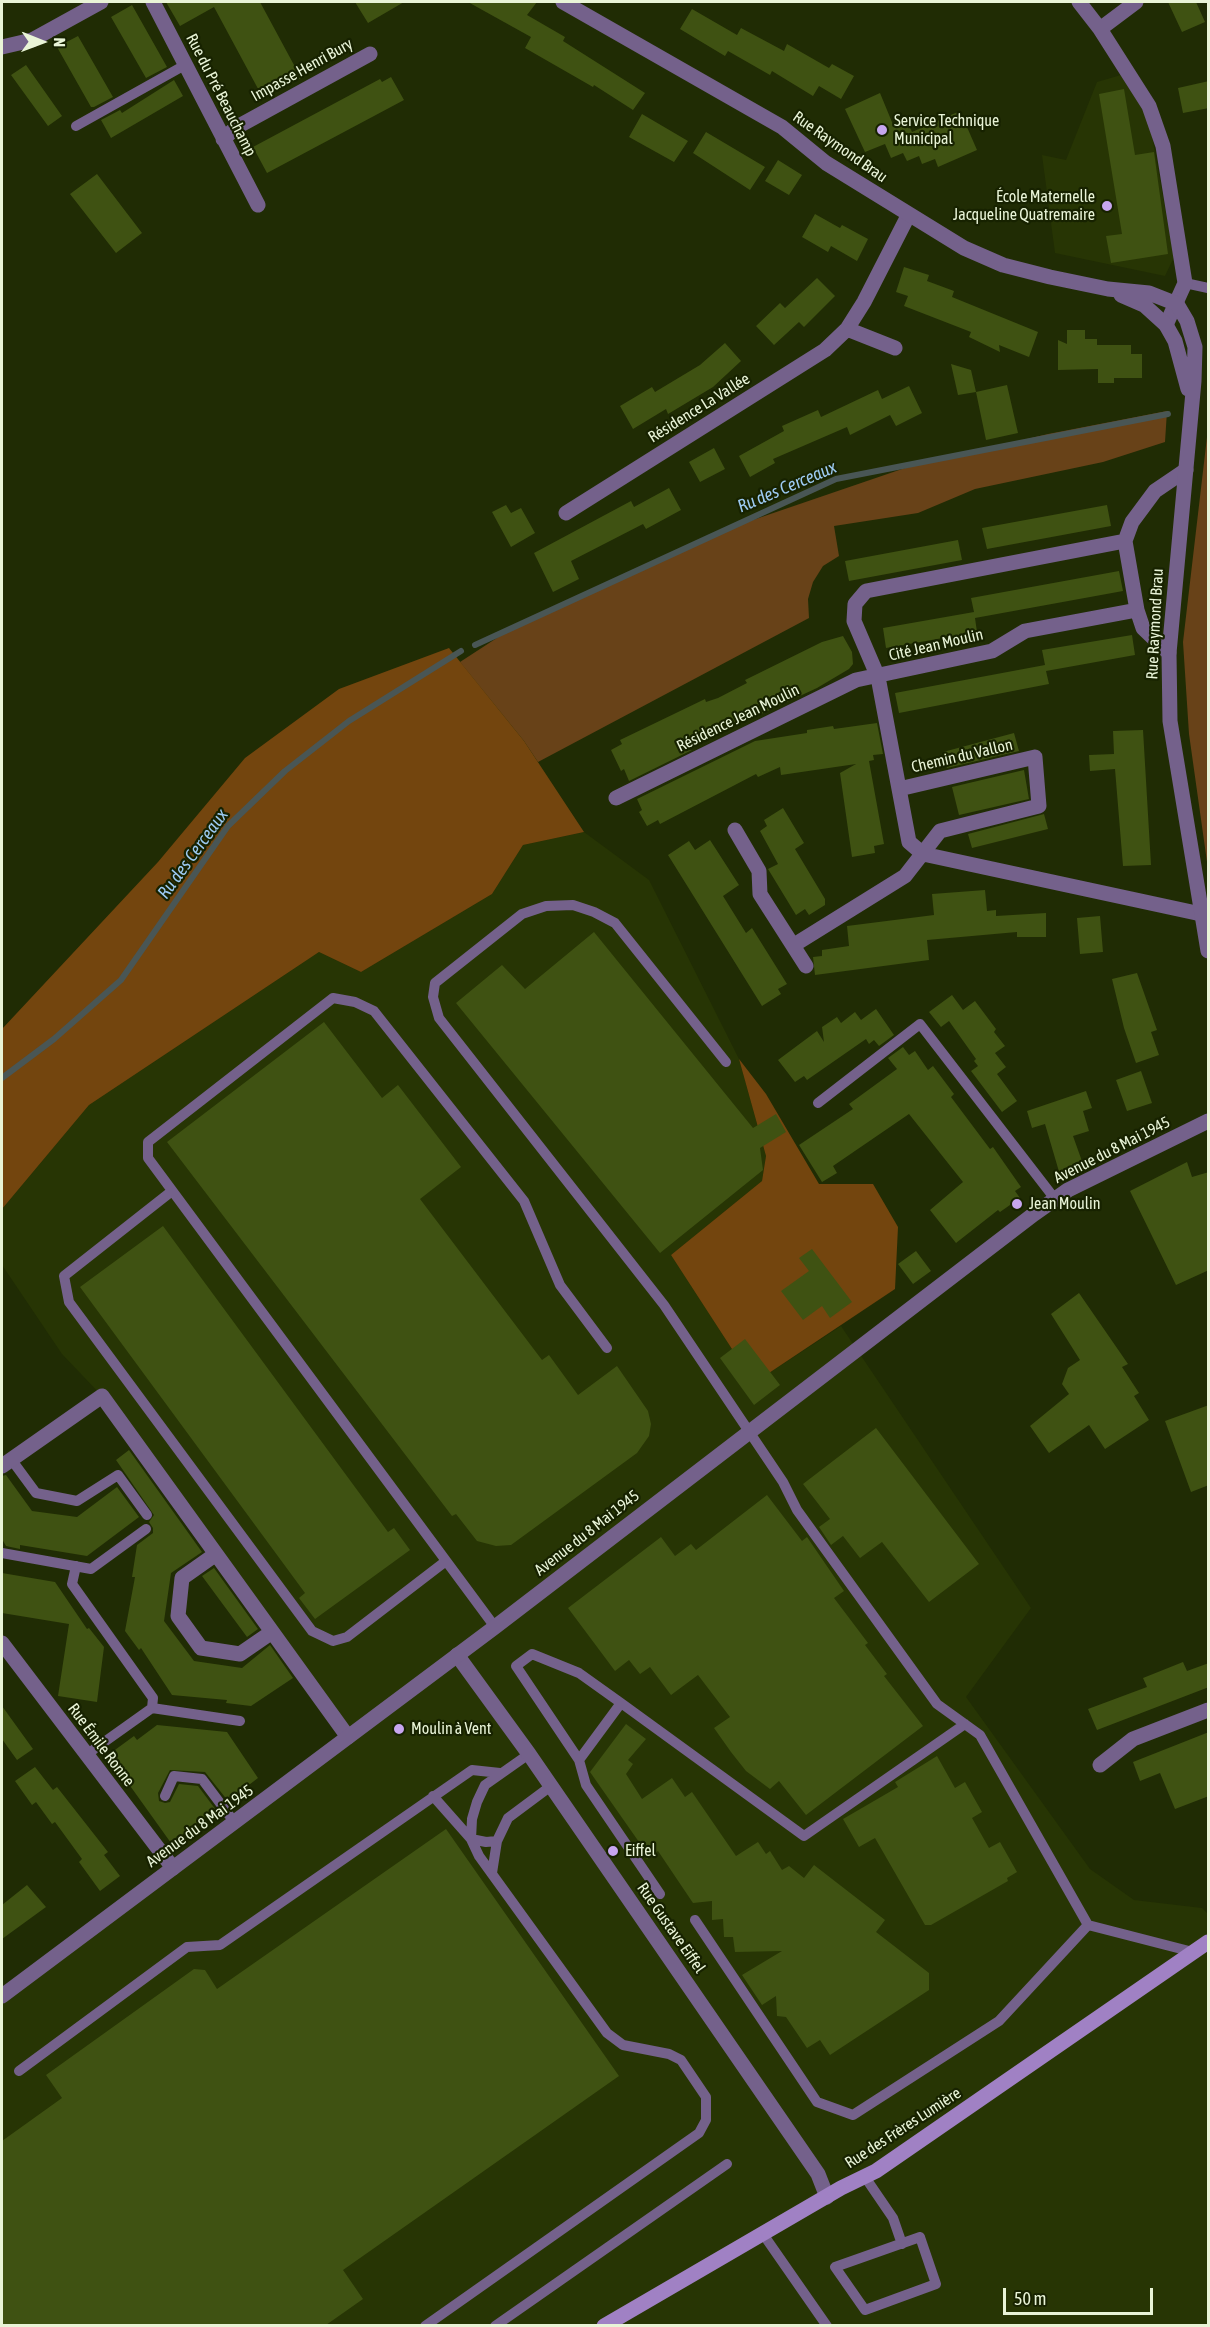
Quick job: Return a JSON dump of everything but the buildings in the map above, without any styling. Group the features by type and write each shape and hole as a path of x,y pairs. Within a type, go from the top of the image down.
{"main road":[{"name":"Rue des Frères Lumière","path":"604,2325 865,2176 1209,1942"}],"street":[{"path":"2,47 32,40 101,2"},
{"name":"Rue du Pré Beauchamp","path":"153,2 258,205"},
{"name":"Rue Raymond Brau","path":"563,2 782,127 826,163 908,216 964,248 1003,265 1108,289 1149,293 1177,304 1187,321 1195,347 1169,653 1170,721 1209,951"},
{"path":"1079,2 1100,29 1149,106 1163,146 1185,283 1166,325"},
{"path":"1100,29 1136,2"},
{"name":"Impasse Henri Bury","path":"223,139 237,127 370,54"},
{"name":"Résidence La Vallée","path":"566,513 825,350 846,329 864,302 908,216"},
{"name":"Rue Raymond Brau","path":"1108,289 1144,305 1166,325 1175,341 1191,404"},
{"path":"846,329 895,348"},
{"path":"1169,653 1143,628 1137,610 1125,541 1132,522 1155,490 1186,470"},
{"name":"Cité Jean Moulin","path":"1125,541 866,591 855,604 854,621 878,677 992,651 1025,631 1137,610"},
{"name":"Chemin du Vallon","path":"878,677 909,842 923,854"},
{"name":"Résidence Jean Moulin","path":"616,798 856,680 878,677"},
{"name":"Chemin du Vallon","path":"794,945 905,876 940,831 1039,806 1035,757 898,789"},
{"path":"735,830 759,871 760,894 806,966"},
{"path":"923,854 1201,914"},
{"name":"Avenue du 8 Mai 1945","path":"2,1996 495,1627 749,1430 1055,1199 1068,1190 1209,1122"},
{"path":"6,1462 102,1396 348,1737"},
{"path":"216,1554 182,1578 178,1616 201,1648 240,1654 272,1632"},
{"name":"Rue Émile Ronne","path":"2,1643 172,1868"},
{"name":"Rue Gustave Eiffel","path":"457,1655 529,1754 818,2174 827,2197"},
{"path":"1100,1765 1133,1739 1209,1710"}],"lane":[{"path":"76,126 185,65"},
{"path":"1185,283 1209,288"},
{"path":"726,1062 615,923 594,912 573,905 546,906 522,914 435,983 433,997 439,1018 664,1305 783,1482 797,1510 937,1704 981,1735 1088,1924 1193,1952"},
{"path":"495,1627 148,1158 148,1142 333,998 354,1002 374,1011 524,1201 560,1285 608,1348"},
{"path":"818,1103 921,1024 1055,1199"},
{"path":"172,1191 64,1275 69,1302 305,1622 312,1631 333,1641 347,1637 446,1560"},
{"path":"6,1462 36,1492 77,1501 118,1475 147,1515"},
{"path":"2,1553 91,1569 146,1529"},
{"path":"76,1566 72,1584 153,1698 152,1708"},
{"path":"660,1894 586,1785 579,1760 516,1666 532,1654 579,1673 804,1836 965,1724"},
{"path":"579,1760 621,1703"},
{"path":"86,1755 152,1708 240,1721"},
{"path":"471,1839 472,1819 485,1785 529,1754"},
{"path":"19,2071 188,1947 220,1945 472,1770 500,1773"},
{"path":"165,1796 174,1776 202,1779 235,1823"},
{"path":"492,1873 497,1841 508,1818 551,1786"},
{"path":"425,2325 699,2133 707,2114 705,2097 681,2060 669,2054 623,2045 607,2033 479,1856 471,1839 433,1796"},
{"path":"471,1839 486,1842 497,1841"},
{"path":"695,1920 817,2102 853,2115 999,2021 1088,1924"},
{"path":"495,2325 727,2164"},
{"path":"865,2176 893,2218 902,2244"},
{"path":"763,2234 827,2325"},
{"path":"920,2237 936,2284 865,2310 835,2267 902,2244 920,2237"}],"shaded area":[{"name":"École Maternelle Jacqueline Quatremaire","path":"1121,75 1149,120 1174,257 1165,276 1055,253 1042,155 1066,160 1097,82"},
{"path":"1167,411 1165,442 1103,462 975,489 918,513 834,526 839,556 823,566 813,582 808,599 809,618 538,762 524,741 460,662 523,621 709,535 905,468 1048,434"},
{"path":"1207,437 1208,869 1189,734 1183,642"},
{"path":"449,648 524,741 584,832 523,845 492,894 361,972 319,952 89,1105 2,1209 2,1029 158,862 245,758 339,689"},
{"path":"584,832 649,880 739,1059 766,1156 762,1181 671,1255 754,1383 841,1326 1031,1608 966,1697 1090,1869 1134,1900 1202,1908 1208,1914 1208,2325 2,2326 2,1996 348,1737 102,1396 62,1354 2,1265 2,1209 89,1105 319,952 361,972 492,894 523,845"},
{"path":"739,1059 766,1094 819,1184 873,1184 898,1227 895,1289 754,1383 671,1255 762,1181 766,1156"}],"waterway":[{"name":"Ru des Cerceaux","path":"475,645 836,479 1168,414"},
{"name":"Ru des Cerceaux","path":"2,1078 54,1039 121,980 228,826 285,771 349,721 461,651"}],"place":[{"name":"Service Technique Municipal","path":"882,130"},
{"name":"École Maternelle Jacqueline Quatremaire","path":"1107,206"},
{"name":"Jean Moulin","path":"1017,1204"},
{"name":"Moulin à Vent","path":"399,1729"},
{"name":"Eiffel","path":"613,1851"}]}
